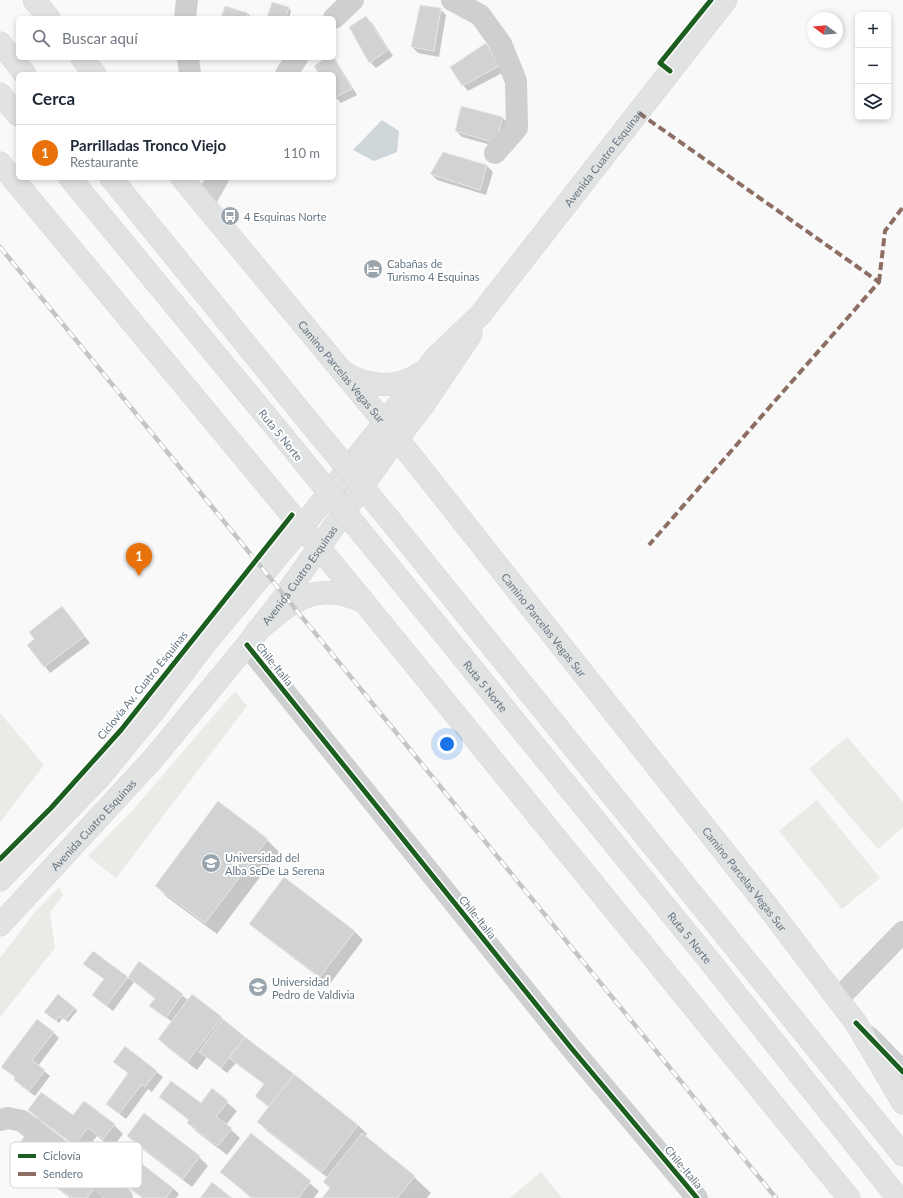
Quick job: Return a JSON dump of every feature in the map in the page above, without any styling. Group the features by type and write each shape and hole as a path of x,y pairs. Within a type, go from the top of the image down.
{"main road":[{"path":"34,0 47,16"},
{"name":"Avenida Cuatro Esquinas","path":"0,925 152,760 252,639 319,548 391,431 426,370 449,343 480,314 726,0"},
{"path":"0,43 24,72"},
{"path":"84,60 93,72"},
{"path":"0,94 16,113"},
{"path":"0,163 364,602 532,811 850,1198"},
{"name":"Ruta 5 Norte","path":"72,180 291,446 712,964 898,1198"},
{"path":"112,180 389,519 903,1155"},
{"name":"Camino Parcelas Vegas Sur","path":"184,180 391,431 764,902 856,1023"},
{"name":"Avenida Cuatro Esquinas","path":"0,880 100,777 154,711 204,645 302,527 391,431 422,408 462,348 480,314"},
{"path":"343,372 354,379 381,386 406,382 426,370"},
{"path":"422,408 417,424 416,442 419,459 426,476"},
{"path":"262,576 259,585 237,616 232,626 233,632 252,639 283,609 313,594 337,592 349,595 364,602"},
{"path":"856,1023 903,1103"}],"street":[{"path":"185,16 187,0"},
{"path":"336,16 353,0"},
{"path":"452,0 480,15 501,44 516,81 516,128 495,153"},
{"path":"188,60 190,72"},
{"path":"287,72 296,60"},
{"path":"203,204 217,180"},
{"name":"Chile-Italia","path":"252,639 572,1049 697,1198"},
{"path":"838,999 903,932"},
{"name":"Camino Parcelas Vegas Sur","path":"856,1023 903,1072"},
{"path":"0,1120 8,1118 22,1121 49,1142"},
{"path":"109,1188 122,1198"}],"shaded area":[{"path":"382,120 399,131 397,152 374,161 353,150"},
{"path":"235,691 247,706 116,878 88,856 133,810"},
{"path":"0,713 44,765 0,822"},
{"path":"847,737 903,802 903,827 878,849 809,769"},
{"path":"817,800 880,878 842,909 779,831"},
{"path":"59,887 63,895 50,912 55,948 0,1017 0,958 35,912"},
{"path":"541,1172 562,1198 510,1198"}],"building":[{"path":"272,2 289,7 287,16 268,16"},
{"path":"420,5 441,8 434,51 411,47"},
{"path":"225,6 248,13 247,16 222,16"},
{"path":"366,16 388,50 369,63 349,27"},
{"path":"486,43 499,66 462,86 450,67"},
{"path":"322,60 335,60 352,89 336,97 336,72 318,72 314,66"},
{"path":"461,106 503,117 496,143 455,131"},
{"path":"443,152 487,165 480,190 430,174"},
{"path":"62,606 85,636 44,667 27,645 34,639 29,632"},
{"name":"Universidad del Alba SeDe La Serena","path":"218,801 268,839 205,923 155,886"},
{"path":"284,877 355,931 320,977 249,924"},
{"path":"93,951 128,977 106,1006 92,995 104,979 83,964"},
{"path":"139,961 183,994 166,1018 149,1006 155,998 128,977"},
{"path":"58,994 75,1008 65,1020 59,1016 56,1021 44,1012"},
{"path":"192,994 222,1017 187,1062 158,1039"},
{"path":"37,1019 54,1032 32,1060 45,1070 29,1091 14,1080 15,1077 1,1067"},
{"path":"223,1019 245,1037 221,1068 199,1052"},
{"path":"245,1037 294,1074 269,1107 255,1096 264,1084 229,1058"},
{"path":"125,1046 157,1071 145,1087 142,1084 119,1114 106,1104 128,1073 113,1062"},
{"path":"294,1074 358,1125 322,1172 257,1122"},
{"path":"171,1081 201,1103 212,1088 228,1101 216,1117 232,1128 218,1146 187,1123 189,1120 159,1097"},
{"path":"41,1092 73,1115 84,1101 115,1124 103,1139 88,1128 76,1142 70,1142 28,1110"},
{"path":"144,1113 200,1156 183,1179 142,1148 142,1142 135,1142 127,1136"},
{"path":"251,1133 311,1181 298,1198 252,1198 220,1172"},
{"path":"362,1133 415,1176 397,1198 322,1198 330,1188 323,1182"},
{"path":"26,1134 36,1142 20,1142"},
{"path":"142,1164 173,1188 166,1198 143,1198 130,1188 142,1188"},
{"path":"212,1182 232,1198 200,1198"},
{"path":"59,1188 94,1188 87,1198 72,1198"}],"railway":[{"path":"0,247 776,1198"}],"marked path":[{"path":"639,113 879,282 649,545"},
{"path":"879,282 885,231 903,207"}],"cycle path":[{"path":"670,71 660,63 711,0"},
{"name":"Ciclovía Av. Cuatro Esquinas","path":"0,859 51,808 121,730 292,515"},
{"path":"247,645 572,1049 697,1198"},
{"path":"856,1023 903,1072"}],"place":[{"name":"4 Esquinas Norte","path":"230,216"},
{"name":"Cabañas de Turismo 4 Esquinas","path":"373,269"},
{"name":"Parrilladas Tronco Viejo","path":"139,576"},
{"name":"Universidad del Alba SeDe La Serena","path":"211,863"},
{"name":"Universidad Pedro de Valdivia","path":"258,987"}]}
